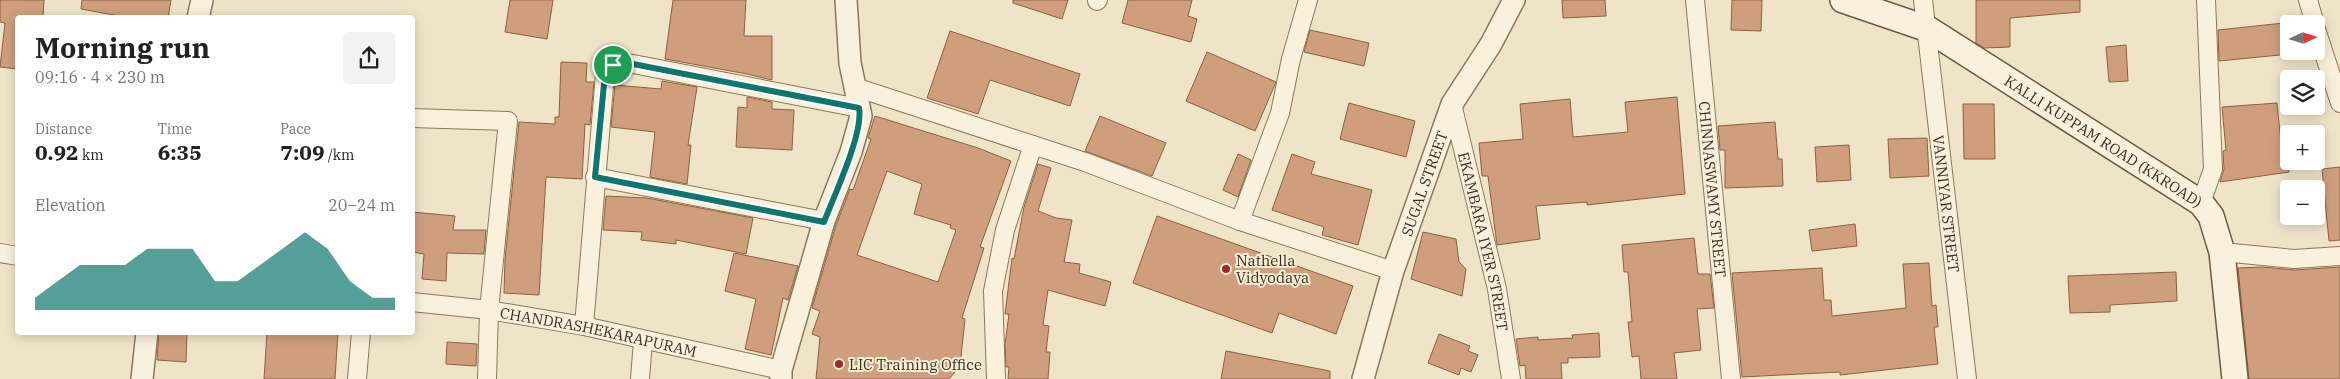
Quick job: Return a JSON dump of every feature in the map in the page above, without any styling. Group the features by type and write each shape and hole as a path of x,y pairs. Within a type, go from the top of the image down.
{"main road":[{"name":"KALLI KUPPAM ROAD (KKROAD)","path":"1843,0 1928,28 2201,203 2211,216 2222,252 2235,379"}],"street":[{"path":"199,15 202,0"},
{"path":"781,374 824,222 851,152 861,116 850,62 846,0"},
{"path":"1240,221 1280,112 1291,59 1308,0"},
{"name":"SUGAL STREET","path":"1363,379 1393,271 1452,104 1491,44 1514,0"},
{"name":"CHINNASWAMY STREET","path":"1695,0 1731,379"},
{"name":"VANNIYAR STREET","path":"1923,0 1928,28 1967,379"},
{"path":"2201,203 2213,169 2206,0"},
{"path":"2308,0 2312,15"},
{"path":"2325,56 2340,102"},
{"path":"584,326 605,74 613,65 628,63 857,98 1032,145 1085,162 1240,221 1393,271"},
{"name":"EKAMBARA IYER STREET","path":"1452,104 1497,290 1511,379"},
{"path":"415,118 508,121 489,310 487,379"},
{"path":"996,379 993,291 1005,230 1032,145"},
{"path":"595,177 824,222"},
{"path":"2222,252 2294,259 2340,256"},
{"path":"0,253 15,256"},
{"name":"CHANDRASHEKARAPURAM","path":"415,302 489,310 584,326 781,374"},
{"path":"142,379 147,335"},
{"path":"357,379 361,335"},
{"path":"640,379 643,340"}],"building":[{"path":"0,0 44,0 43,15 15,15 15,69 0,67 5,23 0,22"},
{"path":"82,0 171,0 168,15 114,15 81,9"},
{"path":"510,0 553,0 547,39 505,32"},
{"path":"673,0 746,0 744,36 772,36 772,80 665,59"},
{"path":"1013,0 1068,0 1062,19 1013,3"},
{"path":"1128,0 1192,0 1188,16 1197,19 1191,42 1122,23"},
{"path":"1562,0 1605,0 1606,16 1563,18"},
{"path":"1732,0 1762,0 1761,31 1731,30"},
{"path":"1976,0 2080,0 2080,12 2010,18 2010,47 1984,48 1976,43"},
{"path":"2280,23 2280,55 2219,61 2218,30"},
{"path":"1310,30 1369,43 1364,66 1304,52"},
{"path":"950,31 1080,74 1070,106 990,80 978,114 927,98"},
{"path":"2126,45 2128,81 2109,82 2106,47"},
{"path":"1207,52 1276,82 1255,131 1186,101"},
{"path":"561,62 587,63 586,82 594,82 590,125 585,124 582,179 546,177 539,295 504,293 505,259 519,122 555,124 555,117 559,117"},
{"path":"662,81 697,87 688,145 691,145 687,184 650,177 655,132 611,127 615,85 661,89"},
{"path":"747,97 772,102 772,109 794,110 792,150 736,147 738,107 747,108"},
{"path":"1677,97 1685,194 1587,205 1587,202 1536,206 1540,239 1497,245 1488,176 1482,176 1479,143 1523,139 1520,104 1570,99 1573,137 1628,132 1625,102"},
{"path":"1349,103 1415,121 1406,157 1340,139"},
{"path":"2277,103 2280,132 2280,170 2289,170 2289,172 2220,182 2224,169 2223,151 2226,150 2222,107"},
{"path":"1963,104 1994,104 1995,159 1964,159"},
{"path":"875,116 978,148 1011,161 980,247 984,248 962,318 965,319 960,366 949,379 816,379 820,337 812,334 820,311 812,308 836,225 850,189 853,190 871,139 868,138","holes":["887,171 922,184 914,214 951,225 950,228 956,230 938,282 857,255"]},
{"path":"1100,116 1166,143 1152,176 1085,151"},
{"path":"1775,122 1778,159 1782,159 1783,186 1725,188 1725,150 1720,150 1718,126"},
{"path":"1927,138 1929,176 1890,178 1888,139"},
{"path":"1849,145 1851,180 1817,182 1815,147"},
{"path":"1238,154 1251,160 1238,197 1223,190"},
{"path":"1292,154 1315,162 1311,174 1372,190 1358,245 1322,235 1324,227 1272,210"},
{"path":"1038,164 1051,168 1038,211 1056,218 1072,220 1064,262 1080,264 1079,273 1111,282 1105,306 1048,290 1043,325 1049,326 1046,352 1050,352 1048,379 1008,379 1009,367 1006,367 1005,344 1009,314 1005,314 1012,258 1014,259 1024,207"},
{"path":"2340,167 2340,240 2329,241 2325,180 2323,180 2322,170"},
{"path":"606,196 647,198 753,218 746,254 676,240 676,244 641,240 642,232 603,230"},
{"path":"415,212 455,216 453,230 486,230 484,254 447,253 446,281 422,279 424,254 415,252"},
{"path":"1157,216 1353,286 1336,334 1279,313 1272,333 1133,283"},
{"path":"1855,224 1857,246 1812,251 1809,230"},
{"path":"1423,232 1456,239 1459,262 1466,269 1462,296 1411,279"},
{"path":"1694,238 1698,274 1710,274 1714,308 1697,309 1701,350 1674,353 1677,379 1641,379 1639,356 1632,357 1628,322 1632,322 1628,272 1624,272 1622,245"},
{"path":"734,253 798,266 788,300 783,298 771,355 745,349 756,299 725,291"},
{"path":"1929,263 1932,306 1936,305 1938,327 1934,327 1938,364 1840,375 1840,372 1742,377 1732,273 1822,268 1824,300 1831,300 1832,316 1906,308 1903,264"},
{"path":"2262,267 2295,270 2340,267 2340,379 2249,379 2238,268"},
{"path":"2176,272 2177,301 2110,305 2110,312 2070,313 2068,276"},
{"path":"1599,333 1600,357 1568,358 1568,363 1561,363 1562,379 1526,379 1525,365 1520,366 1516,339 1538,337 1538,340 1573,338 1572,335"},
{"path":"1439,334 1470,346 1468,351 1478,355 1471,372 1461,368 1459,375 1428,363"},
{"path":"159,335 187,335 186,362 157,360"},
{"path":"267,335 338,335 335,379 264,379"},
{"path":"447,342 477,344 476,366 446,364"},
{"path":"1226,351 1330,371 1330,379 1221,379"}],"place":[{"name":"Nathella Vidyodaya","path":"1226,269"},
{"name":"LIC Training Office","path":"839,364"}],"route":[{"path":"628,63 859,108 861,116 851,152 824,222 595,177 605,74 613,65 628,63"}]}
